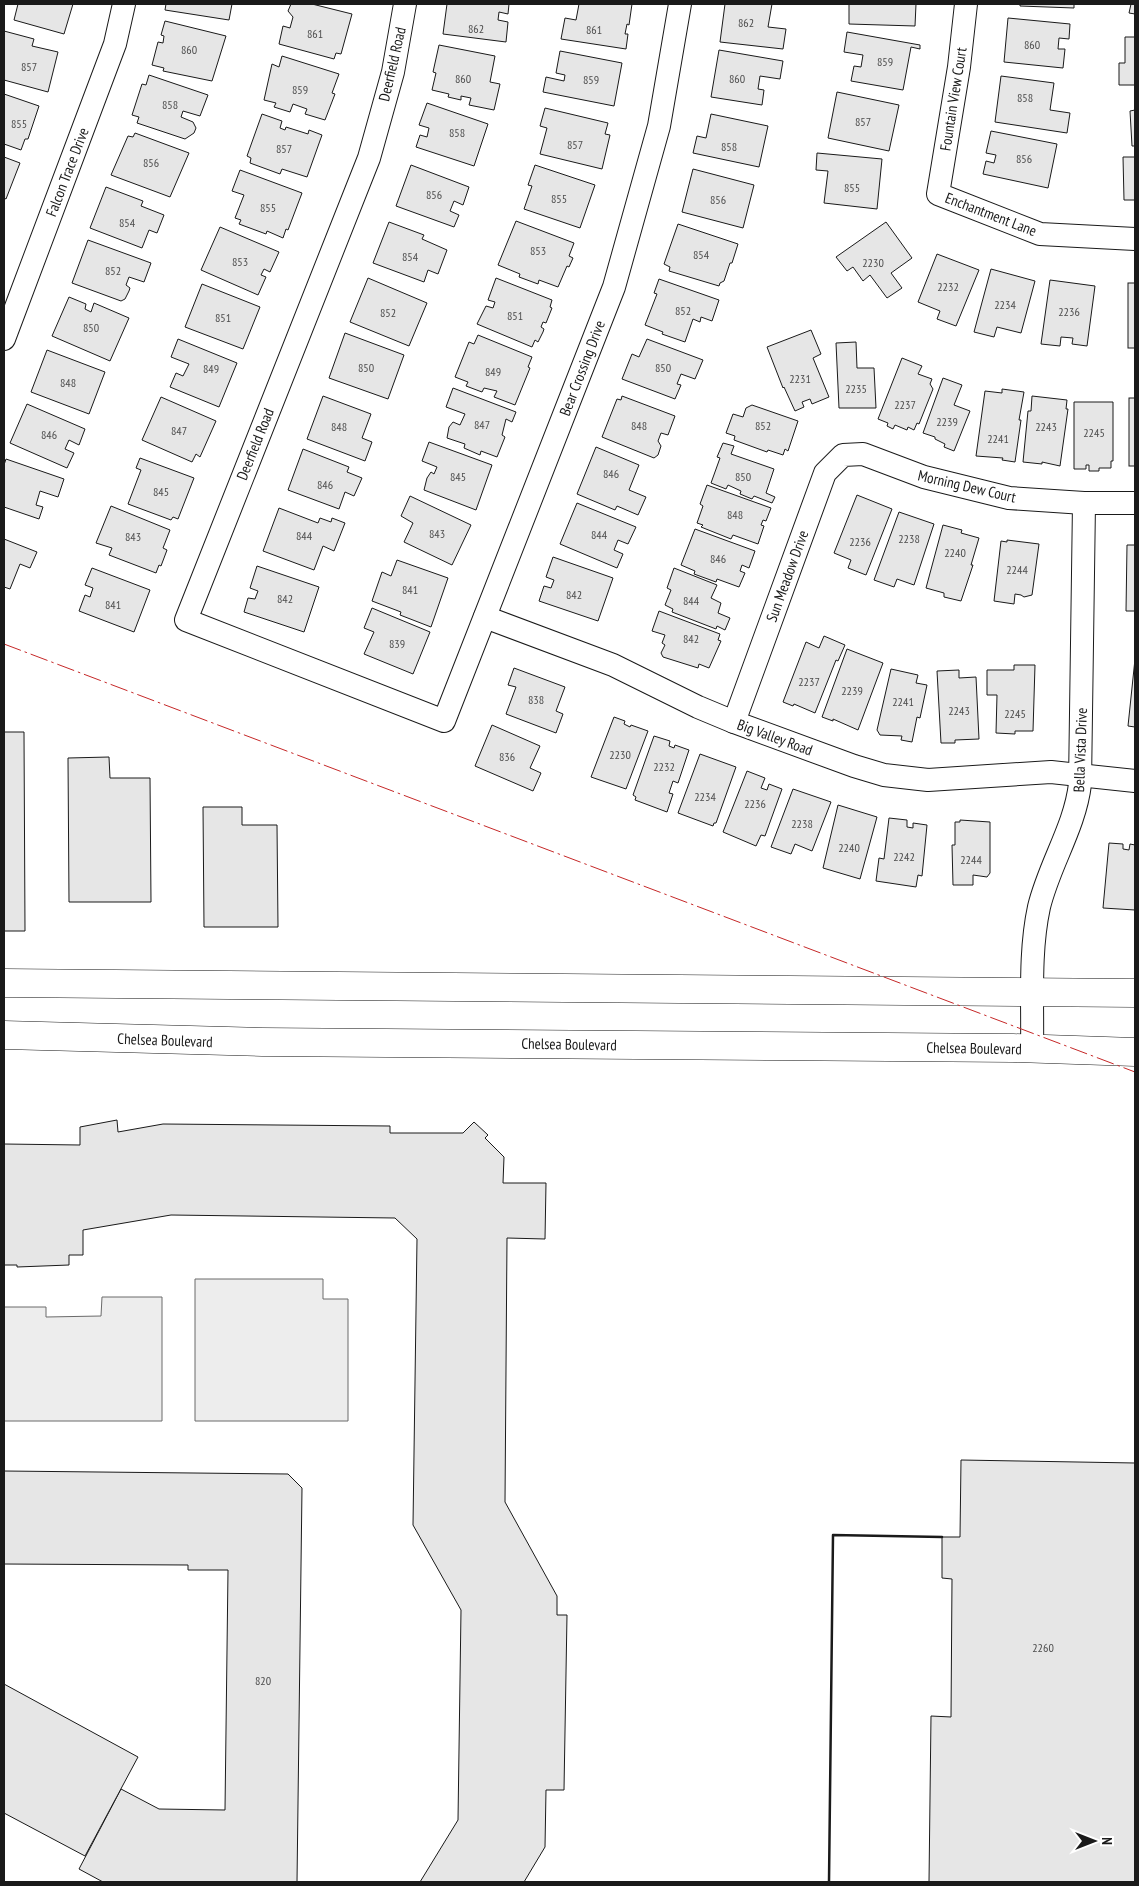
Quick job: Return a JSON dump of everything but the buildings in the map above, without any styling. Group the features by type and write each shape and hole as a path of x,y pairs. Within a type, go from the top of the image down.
{"main road":[{"path":"4,983 1135,993"},
{"name":"Chelsea Boulevard","path":"4,1035 262,1042 1032,1049 1135,1052"}],"street":[{"name":"Falcon Trace Drive","path":"4,339 115,44 124,4"},
{"name":"Deerfield Road","path":"405,4 392,72 369,158 186,620 444,721"},
{"name":"Bear Crossing Drive","path":"444,721 614,287 659,126 680,4"},
{"name":"Fountain View Court","path":"938,194 959,67 966,4"},
{"name":"Enchantment Lane","path":"938,194 1040,234 1135,239"},
{"name":"Morning Dew Court","path":"862,454 924,477 1009,498 1084,503 1135,503"},
{"name":"Sun Meadow Drive","path":"734,722 825,473 843,455 862,454"},
{"name":"Bella Vista Drive","path":"1032,1049 1035,943 1039,908 1075,809 1079,795 1081,775 1084,503"},
{"name":"Big Valley Road","path":"485,617 613,665 698,707 734,722 854,766 899,778 942,780 1051,772 1135,781"}],"shaded area":[{"path":"195,1279 323,1279 323,1299 348,1299 348,1421 195,1421"},
{"path":"102,1297 162,1297 162,1421 4,1421 4,1307 46,1307 46,1317 101,1316"}],"wall":[{"path":"829,1882 833,1535 942,1537"}],"power":[{"path":"4,644 1135,1072"}]}
